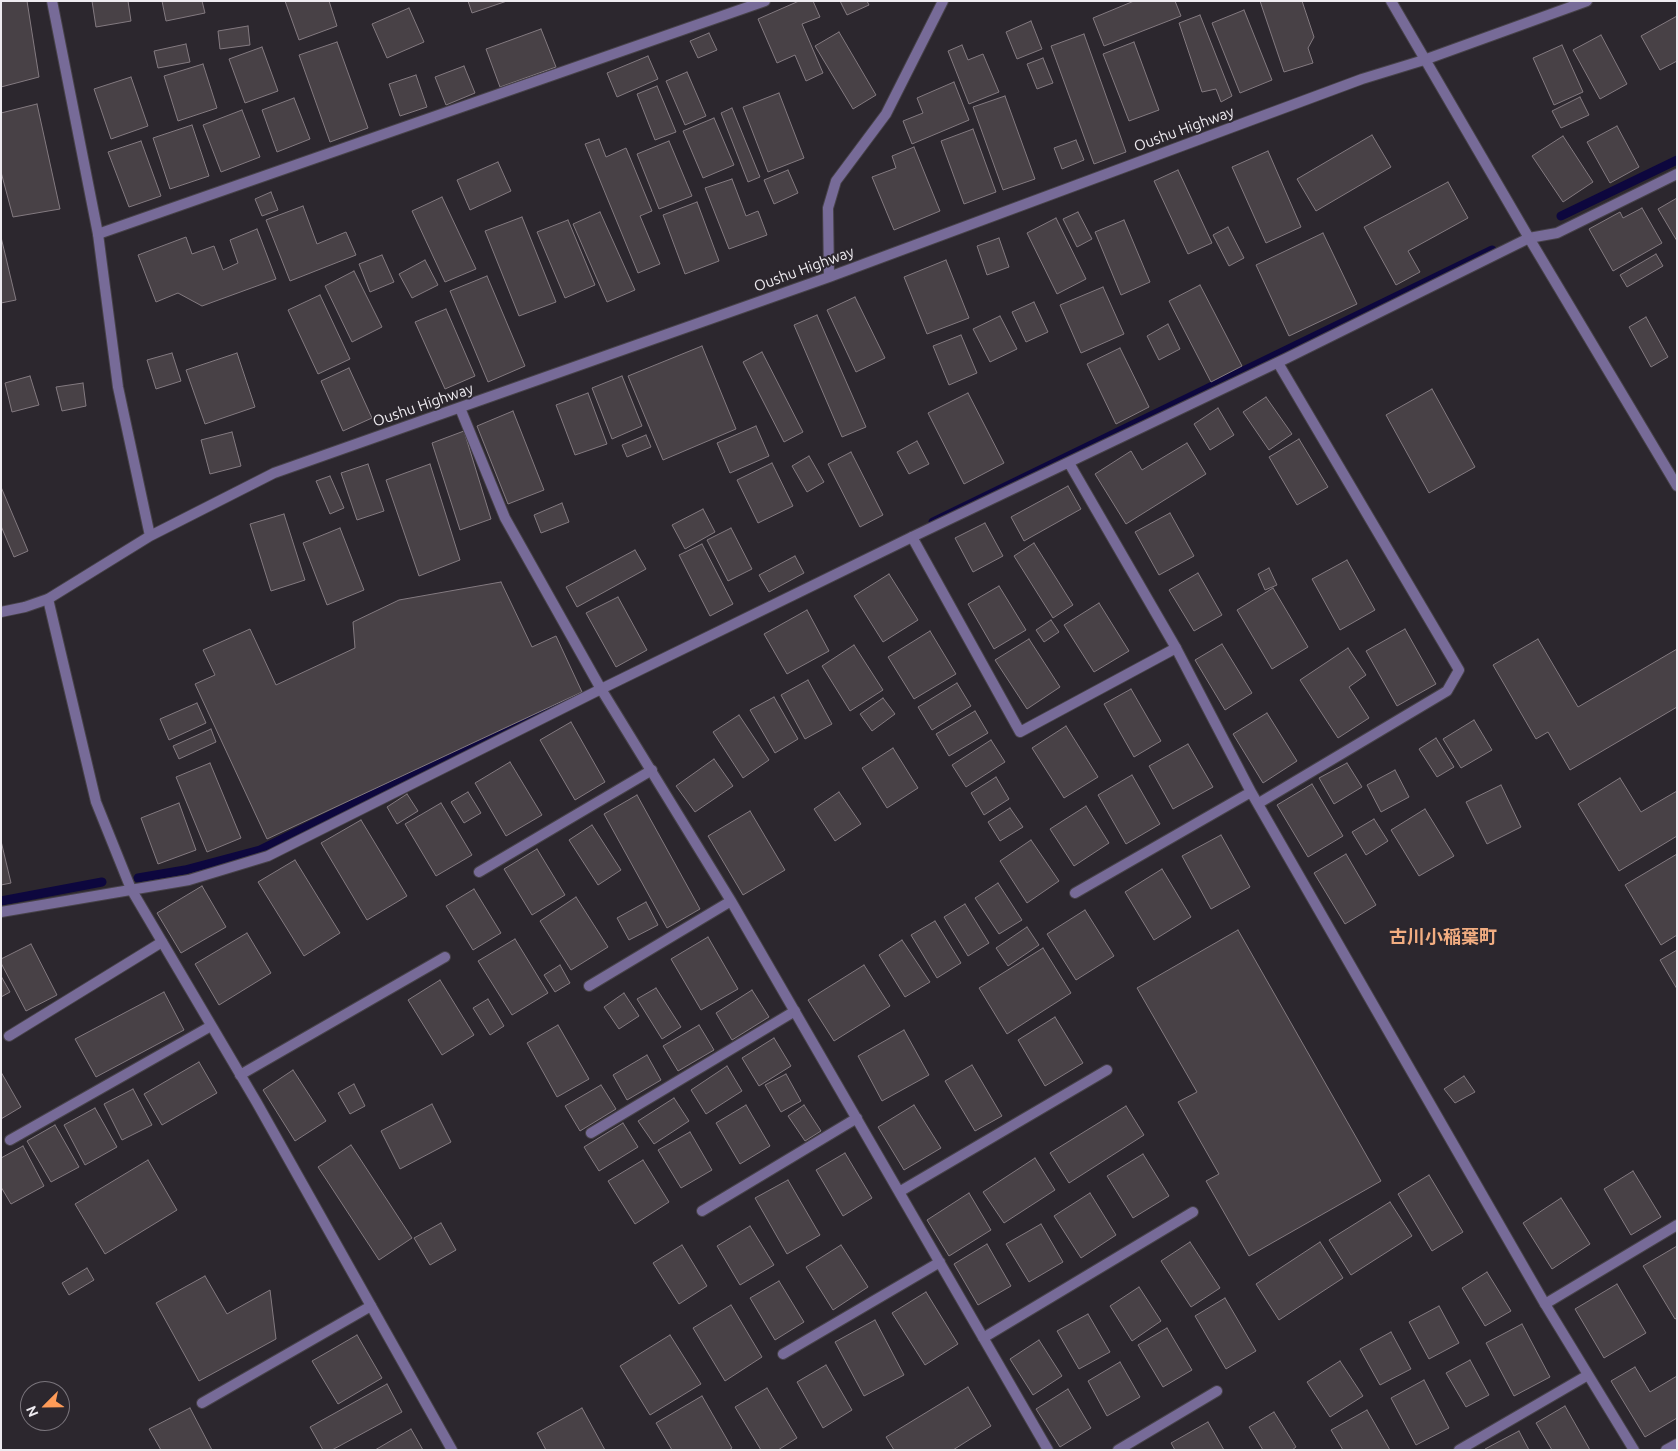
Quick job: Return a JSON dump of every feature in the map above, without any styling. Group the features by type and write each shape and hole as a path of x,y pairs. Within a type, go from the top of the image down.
{"street":[{"path":"52,1 98,234 118,387 150,536"},
{"path":"98,234 765,1"},
{"path":"829,277 828,208 836,181 886,114 942,1"},
{"path":"1391,1 1424,60 1677,486"},
{"name":"Oushu Highway","path":"1,612 25,607 48,599 150,536 274,473 829,277 1362,79 1424,60 1587,1"},
{"path":"1,912 189,880 268,856 912,537 1278,363 1529,238 1557,233 1677,174"},
{"path":"1259,803 1447,691 1459,670 1278,363"},
{"path":"460,408 505,518 602,689 731,901 1048,1450"},
{"path":"1068,462 1176,648 1251,792 1545,1304 1634,1450"},
{"path":"912,537 1020,732 1176,648"},
{"path":"48,599 96,802 131,889 240,1075 452,1450"},
{"path":"478,872 652,770"},
{"path":"1074,893 1251,792"},
{"path":"589,986 731,901"},
{"path":"9,1036 162,942"},
{"path":"240,1075 445,956"},
{"path":"590,1133 794,1011"},
{"path":"10,1140 211,1026"},
{"path":"899,1192 1107,1070"},
{"path":"702,1211 857,1118"},
{"path":"983,1338 1193,1212"},
{"path":"1545,1304 1677,1225"},
{"path":"784,1354 940,1262"},
{"path":"202,1403 371,1306"},
{"path":"1459,1450 1588,1375"},
{"path":"1118,1450 1217,1391"},
{"path":"1666,1450 1677,1444"}],"building":[{"path":"1,1 27,1 39,77 1,87"},
{"path":"92,1 128,1 131,21 96,27"},
{"path":"162,1 202,1 205,13 166,21"},
{"path":"285,1 329,1 337,26 299,40"},
{"path":"468,1 507,1 472,13"},
{"path":"799,1 813,1 820,17 802,24 823,73 806,81 795,55 777,63 758,19"},
{"path":"840,1 867,1 869,5 847,15"},
{"path":"1134,1 1175,1 1181,16 1104,46 1093,18"},
{"path":"1260,1 1302,1 1314,37 1308,48 1313,63 1284,72"},
{"path":"409,8 424,42 387,58 372,24"},
{"path":"1244,10 1272,80 1240,93 1212,23"},
{"path":"1200,15 1232,96 1221,102 1216,89 1202,92 1179,23"},
{"path":"1677,16 1677,61 1660,70 1641,36"},
{"path":"1031,21 1042,49 1017,59 1006,32"},
{"path":"248,26 250,45 220,49 218,31"},
{"path":"541,29 556,67 500,87 486,49"},
{"path":"839,32 876,95 853,109 815,46"},
{"path":"709,33 717,50 698,58 690,41"},
{"path":"1084,34 1126,152 1094,164 1051,46"},
{"path":"1601,35 1627,84 1600,99 1573,50"},
{"path":"337,42 368,128 330,142 299,55"},
{"path":"1134,42 1159,110 1129,121 1103,54"},
{"path":"186,44 190,62 158,68 154,51"},
{"path":"962,45 968,60 983,54 999,92 969,104 948,51"},
{"path":"1562,45 1583,92 1554,105 1533,58"},
{"path":"262,47 278,91 245,103 229,59"},
{"path":"648,56 658,79 617,97 607,73"},
{"path":"1043,58 1053,83 1037,89 1027,64"},
{"path":"203,64 217,108 178,121 164,76"},
{"path":"464,66 475,93 446,105 435,77"},
{"path":"687,72 706,116 685,125 666,81"},
{"path":"416,75 427,107 400,116 389,84"},
{"path":"131,77 148,126 111,139 94,89"},
{"path":"954,82 969,120 912,144 903,121 923,113 917,98"},
{"path":"657,86 676,132 655,140 637,94"},
{"path":"779,93 804,158 768,172 743,107"},
{"path":"1005,96 1035,179 1003,190 973,107"},
{"path":"1580,97 1589,115 1561,128 1552,111"},
{"path":"294,98 310,139 277,152 262,110"},
{"path":"37,104 60,209 13,217 1,172 1,113"},
{"path":"732,108 760,177 748,182 721,113"},
{"path":"242,110 260,157 221,172 203,125"},
{"path":"714,118 734,165 703,178 683,131"},
{"path":"192,125 209,176 170,189 153,138"},
{"path":"1617,126 1639,167 1610,183 1587,142"},
{"path":"973,129 996,192 964,204 941,141"},
{"path":"1372,135 1391,167 1316,211 1297,179"},
{"path":"1563,136 1593,182 1563,202 1532,156"},
{"path":"599,139 606,157 626,148 652,211 640,216 660,264 638,273 585,144"},
{"path":"1076,140 1084,160 1062,169 1054,148"},
{"path":"141,141 161,196 129,207 108,152"},
{"path":"669,141 692,196 659,209 637,154"},
{"path":"914,147 940,211 894,230 872,177 896,168 892,156"},
{"path":"1268,151 1301,227 1266,243 1232,167"},
{"path":"498,162 511,191 470,210 457,180"},
{"path":"788,170 798,193 774,204 764,180"},
{"path":"1178,170 1212,243 1188,254 1154,181"},
{"path":"732,179 746,216 758,211 767,235 729,249 705,188"},
{"path":"1448,182 1468,218 1408,251 1420,272 1396,285 1364,227"},
{"path":"271,192 278,210 262,216 255,199"},
{"path":"442,197 476,269 445,282 412,211"},
{"path":"1677,198 1677,241 1658,209"},
{"path":"697,202 719,261 685,274 663,215"},
{"path":"303,206 317,244 346,232 356,255 290,281 266,220"},
{"path":"1642,208 1662,243 1613,271 1589,229 1620,212 1623,218"},
{"path":"600,212 635,290 607,302 573,224"},
{"path":"1078,212 1092,239 1077,247 1063,219"},
{"path":"522,217 556,302 519,316 485,231"},
{"path":"1056,218 1086,279 1057,294 1027,233"},
{"path":"568,220 595,285 565,298 537,232"},
{"path":"1124,220 1150,282 1121,295 1095,232"},
{"path":"1228,227 1244,258 1229,266 1213,235"},
{"path":"257,229 276,279 202,306 178,293 156,302 138,255 186,237 192,254 214,246 223,270 238,263 230,240"},
{"path":"1323,233 1357,304 1289,336 1256,265"},
{"path":"1,237 16,300 1,303"},
{"path":"999,238 1009,267 987,275 977,246"},
{"path":"1656,254 1663,266 1627,287 1620,275"},
{"path":"382,255 394,282 370,292 359,264"},
{"path":"425,260 438,285 412,298 399,274"},
{"path":"946,260 969,318 927,334 904,277"},
{"path":"354,271 382,327 352,342 325,286"},
{"path":"487,276 525,366 488,382 450,291"},
{"path":"1200,285 1242,366 1211,382 1169,301"},
{"path":"1103,287 1124,334 1081,353 1060,305"},
{"path":"320,295 350,359 318,374 288,310"},
{"path":"855,297 885,358 856,372 827,310"},
{"path":"1034,302 1048,332 1026,342 1012,312"},
{"path":"446,309 475,376 445,389 415,322"},
{"path":"817,315 866,427 842,437 794,325"},
{"path":"1000,316 1017,349 990,362 973,329"},
{"path":"1646,317 1668,357 1651,367 1629,327"},
{"path":"1168,324 1180,349 1159,360 1147,336"},
{"path":"961,335 977,373 949,385 933,346"},
{"path":"702,346 736,429 663,460 628,376"},
{"path":"1120,348 1149,407 1116,424 1087,364"},
{"path":"762,352 803,432 784,442 743,362"},
{"path":"172,353 181,381 156,389 147,360"},
{"path":"237,353 255,407 205,424 186,370"},
{"path":"349,368 372,418 343,431 321,381"},
{"path":"30,376 39,405 12,412 5,383"},
{"path":"622,376 642,426 612,439 592,388"},
{"path":"83,383 86,406 62,411 56,387"},
{"path":"1432,389 1475,467 1429,493 1386,415"},
{"path":"588,393 607,444 575,455 556,405"},
{"path":"968,393 1004,463 964,484 928,413"},
{"path":"1266,397 1292,434 1269,450 1243,412"},
{"path":"1218,408 1234,435 1210,450 1194,424"},
{"path":"513,411 544,490 508,504 477,426"},
{"path":"756,426 769,456 730,473 717,443"},
{"path":"464,431 491,519 460,530 432,443"},
{"path":"232,432 241,466 210,474 201,440"},
{"path":"646,435 651,447 627,457 622,445"},
{"path":"1299,439 1328,487 1297,505 1269,457"},
{"path":"917,441 929,464 909,474 897,452"},
{"path":"1187,443 1206,474 1126,524 1095,474 1131,451 1142,470"},
{"path":"851,452 883,515 860,527 828,464"},
{"path":"809,456 824,482 807,492 792,466"},
{"path":"772,463 793,506 758,523 737,480"},
{"path":"368,464 384,511 357,520 341,473"},
{"path":"430,464 460,560 419,576 386,480"},
{"path":"330,476 344,508 330,514 316,481"},
{"path":"1068,486 1081,509 1024,541 1011,517"},
{"path":"1,487 28,551 14,557 1,526"},
{"path":"562,503 569,522 541,533 534,515"},
{"path":"703,509 715,532 685,549 672,525"},
{"path":"1170,513 1194,556 1159,575 1135,532"},
{"path":"284,514 305,580 271,591 250,524"},
{"path":"985,523 1003,556 973,572 955,538"},
{"path":"340,528 364,590 327,605 303,543"},
{"path":"731,528 752,569 728,581 707,540"},
{"path":"1034,543 1073,605 1053,618 1014,556"},
{"path":"702,544 733,604 710,616 679,555"},
{"path":"635,550 646,569 577,607 566,587"},
{"path":"795,556 804,573 769,592 759,575"},
{"path":"1347,560 1375,610 1340,630 1312,579"},
{"path":"1269,568 1277,585 1265,590 1258,574"},
{"path":"1198,573 1222,615 1194,631 1169,590"},
{"path":"889,574 918,620 883,642 854,596"},
{"path":"501,582 532,647 556,636 582,692 267,839 195,684 215,675 203,650 250,629 276,685 355,648 353,622 399,600"},
{"path":"999,586 1026,630 994,649 968,604"},
{"path":"1273,588 1308,647 1272,669 1237,610"},
{"path":"618,597 647,650 616,667 586,613"},
{"path":"1099,603 1129,651 1094,672 1064,625"},
{"path":"807,610 829,651 787,674 764,634"},
{"path":"1051,620 1059,632 1044,642 1036,630"},
{"path":"1405,629 1436,684 1397,706 1366,651"},
{"path":"930,631 956,674 914,699 888,657"},
{"path":"1029,639 1060,687 1027,709 995,660"},
{"path":"1538,639 1578,707 1677,649 1677,707 1570,770 1548,732 1536,739 1493,665"},
{"path":"1222,644 1252,693 1225,710 1195,660"},
{"path":"854,645 883,690 850,711 822,666"},
{"path":"1348,648 1366,675 1349,687 1369,718 1338,738 1300,680"},
{"path":"808,680 832,724 805,739 781,695"},
{"path":"957,683 971,706 932,730 918,707"},
{"path":"1131,689 1161,741 1134,757 1104,704"},
{"path":"774,697 798,739 775,753 750,710"},
{"path":"883,698 895,714 872,731 860,714"},
{"path":"197,703 206,723 169,740 160,719"},
{"path":"975,711 988,733 949,756 936,734"},
{"path":"1267,713 1297,761 1263,783 1233,734"},
{"path":"739,715 769,760 743,778 713,732"},
{"path":"1474,720 1492,750 1461,768 1443,739"},
{"path":"571,722 605,782 575,800 540,740"},
{"path":"1066,726 1098,777 1064,798 1032,748"},
{"path":"211,729 216,742 179,759 173,746"},
{"path":"1436,738 1454,767 1437,777 1419,749"},
{"path":"991,740 1005,762 966,787 952,765"},
{"path":"1188,744 1213,787 1173,809 1149,766"},
{"path":"893,748 918,788 887,808 862,768"},
{"path":"714,759 733,786 695,812 676,786"},
{"path":"510,762 542,815 506,836 475,783"},
{"path":"210,763 241,838 207,852 176,777"},
{"path":"1347,763 1362,787 1334,804 1319,778"},
{"path":"1395,770 1409,797 1381,812 1367,785"},
{"path":"1132,775 1160,824 1126,844 1098,795"},
{"path":"996,777 1009,799 984,815 971,793"},
{"path":"1620,778 1641,812 1677,791 1677,836 1619,871 1578,804"},
{"path":"1312,784 1343,836 1308,857 1277,805"},
{"path":"1501,785 1521,827 1487,844 1466,802"},
{"path":"468,792 481,813 464,823 451,802"},
{"path":"839,792 861,824 835,841 814,809"},
{"path":"407,794 418,811 397,824 387,807"},
{"path":"637,795 700,909 667,928 604,814"},
{"path":"179,803 196,850 158,864 141,818"},
{"path":"441,803 472,855 436,876 405,824"},
{"path":"1086,806 1109,843 1074,866 1050,829"},
{"path":"1010,808 1023,827 1000,841 988,822"},
{"path":"1425,809 1454,856 1419,876 1391,830"},
{"path":"750,811 785,870 743,895 708,836"},
{"path":"1374,819 1388,841 1366,855 1352,832"},
{"path":"361,820 407,896 367,920 321,843"},
{"path":"592,825 621,870 598,885 569,840"},
{"path":"1221,835 1250,887 1211,909 1182,856"},
{"path":"1031,840 1059,881 1027,903 1000,861"},
{"path":"1,841 11,883 1,885"},
{"path":"537,849 565,895 532,915 504,869"},
{"path":"1346,854 1376,905 1345,924 1314,873"},
{"path":"1677,854 1677,935 1661,945 1625,885"},
{"path":"295,860 340,933 304,956 258,882"},
{"path":"1162,869 1191,917 1154,940 1125,892"},
{"path":"998,883 1022,920 999,934 975,898"},
{"path":"202,886 226,927 181,953 157,913"},
{"path":"474,889 501,933 473,950 446,906"},
{"path":"576,897 608,947 571,970 540,921"},
{"path":"646,902 658,925 629,940 617,918"},
{"path":"965,904 989,943 968,956 944,917"},
{"path":"1085,910 1114,956 1076,980 1047,934"},
{"path":"935,921 961,963 937,978 911,935"},
{"path":"1027,927 1039,945 1008,966 996,948"},
{"path":"1238,930 1381,1181 1249,1256 1206,1181 1219,1174 1178,1102 1197,1092 1137,988"},
{"path":"247,933 271,973 219,1005 195,964"},
{"path":"708,937 738,989 701,1010 671,959"},
{"path":"515,939 548,993 512,1015 478,961"},
{"path":"902,940 930,982 905,997 879,955"},
{"path":"31,944 57,995 26,1011 1,963 1,959"},
{"path":"1043,948 1071,993 1007,1034 979,988"},
{"path":"1677,950 1677,989 1660,960"},
{"path":"560,965 570,983 555,992 544,975"},
{"path":"864,965 890,1006 834,1041 808,1000"},
{"path":"1,976 10,992 1,997"},
{"path":"440,980 474,1035 442,1055 408,1000"},
{"path":"656,988 681,1027 662,1039 637,999"},
{"path":"752,990 769,1017 732,1040 716,1013"},
{"path":"164,992 184,1030 96,1077 75,1039"},
{"path":"624,993 639,1016 619,1029 604,1007"},
{"path":"488,999 504,1026 490,1035 473,1008"},
{"path":"1055,1017 1083,1063 1045,1086 1018,1040"},
{"path":"558,1025 589,1079 557,1097 527,1043"},
{"path":"699,1025 714,1050 678,1071 663,1046"},
{"path":"904,1030 929,1075 882,1101 858,1056"},
{"path":"774,1038 791,1066 759,1086 742,1058"},
{"path":"647,1055 661,1080 627,1100 613,1075"},
{"path":"199,1062 217,1093 162,1125 144,1094"},
{"path":"972,1065 1002,1116 975,1131 945,1081"},
{"path":"727,1066 742,1091 706,1114 691,1090"},
{"path":"293,1070 326,1121 295,1141 263,1090"},
{"path":"1,1072 21,1107 1,1119"},
{"path":"786,1074 801,1101 781,1112 765,1085"},
{"path":"1464,1076 1475,1092 1455,1103 1444,1089"},
{"path":"354,1084 365,1106 350,1114 338,1093"},
{"path":"601,1085 616,1109 580,1131 565,1106"},
{"path":"133,1089 152,1125 122,1140 104,1104"},
{"path":"674,1098 689,1121 654,1144 638,1121"},
{"path":"432,1104 451,1142 400,1169 381,1131"},
{"path":"746,1105 770,1146 740,1164 716,1123"},
{"path":"804,1105 821,1131 805,1141 788,1116"},
{"path":"914,1105 941,1148 904,1170 878,1127"},
{"path":"1126,1106 1144,1135 1069,1183 1050,1153"},
{"path":"95,1108 117,1147 85,1165 64,1125"},
{"path":"623,1123 638,1147 599,1171 584,1147"},
{"path":"55,1125 79,1167 51,1182 27,1141"},
{"path":"690,1132 712,1170 681,1188 658,1150"},
{"path":"351,1145 412,1238 379,1260 318,1167"},
{"path":"23,1146 44,1186 11,1204 1,1187 1,1158"},
{"path":"845,1153 872,1198 843,1216 816,1170"},
{"path":"1143,1154 1169,1196 1133,1218 1107,1176"},
{"path":"1035,1158 1055,1190 1004,1223 983,1192"},
{"path":"148,1160 177,1210 105,1254 75,1204"},
{"path":"643,1160 669,1202 635,1224 608,1181"},
{"path":"1633,1171 1661,1217 1631,1235 1604,1189"},
{"path":"1429,1175 1463,1232 1432,1251 1398,1194"},
{"path":"788,1180 820,1235 787,1254 755,1198"},
{"path":"969,1193 991,1230 949,1256 927,1220"},
{"path":"1090,1193 1116,1235 1081,1258 1054,1216"},
{"path":"1561,1198 1590,1244 1552,1269 1523,1223"},
{"path":"1390,1202 1412,1236 1351,1275 1329,1240"},
{"path":"441,1223 456,1250 430,1265 414,1238"},
{"path":"1041,1224 1063,1262 1029,1282 1006,1244"},
{"path":"750,1226 774,1265 740,1285 717,1246"},
{"path":"1190,1242 1220,1288 1191,1307 1161,1261"},
{"path":"1320,1242 1343,1278 1279,1320 1256,1284"},
{"path":"987,1244 1011,1286 978,1305 954,1264"},
{"path":"682,1245 707,1286 679,1304 653,1263"},
{"path":"841,1245 868,1287 833,1310 806,1267"},
{"path":"1677,1246 1677,1318 1675,1319 1643,1266"},
{"path":"87,1268 94,1280 69,1295 62,1283"},
{"path":"1487,1272 1511,1311 1485,1326 1462,1288"},
{"path":"205,1276 227,1314 270,1290 276,1339 199,1381 156,1303"},
{"path":"779,1281 804,1322 775,1340 750,1298"},
{"path":"1617,1284 1646,1333 1604,1358 1575,1309"},
{"path":"1139,1287 1161,1321 1132,1341 1110,1306"},
{"path":"926,1292 958,1344 925,1365 892,1313"},
{"path":"1225,1298 1256,1351 1226,1369 1195,1316"},
{"path":"731,1305 762,1357 725,1381 693,1328"},
{"path":"1439,1306 1459,1343 1429,1359 1409,1322"},
{"path":"1088,1314 1110,1352 1079,1369 1057,1331"},
{"path":"875,1320 904,1375 864,1396 835,1342"},
{"path":"1522,1324 1550,1377 1514,1396 1486,1343"},
{"path":"1167,1328 1192,1370 1163,1387 1138,1345"},
{"path":"1391,1332 1411,1369 1380,1385 1360,1349"},
{"path":"357,1335 382,1378 338,1404 312,1361"},
{"path":"670,1335 701,1384 650,1415 620,1366"},
{"path":"1039,1340 1062,1376 1033,1395 1010,1359"},
{"path":"1470,1360 1489,1395 1466,1407 1446,1373"},
{"path":"1340,1361 1363,1396 1330,1417 1307,1382"},
{"path":"1120,1362 1140,1397 1107,1416 1088,1381"},
{"path":"826,1365 852,1410 823,1428 797,1382"},
{"path":"1635,1367 1650,1392 1677,1376 1677,1418 1645,1437 1611,1381"},
{"path":"1424,1380 1449,1428 1416,1445 1391,1398"},
{"path":"387,1384 402,1412 332,1450 323,1450 310,1427"},
{"path":"968,1387 991,1426 953,1450 894,1450 886,1437"},
{"path":"767,1388 797,1438 778,1450 761,1450 735,1407"},
{"path":"1068,1389 1091,1428 1060,1447 1036,1409"},
{"path":"702,1396 732,1448 729,1450 672,1450 656,1423"},
{"path":"1565,1406 1590,1450 1552,1450 1536,1423"},
{"path":"190,1408 212,1450 161,1450 149,1429"},
{"path":"582,1408 605,1450 546,1450 537,1433"},
{"path":"1367,1410 1390,1450 1343,1450 1331,1430"},
{"path":"1274,1412 1296,1447 1292,1450 1263,1450 1249,1427"},
{"path":"1208,1422 1224,1450 1175,1450 1171,1443"},
{"path":"411,1429 423,1450 375,1450"},
{"path":"1519,1431 1529,1450 1485,1449"}],"waterway":[{"path":"1561,216 1677,160"},
{"path":"933,522 1492,250"},
{"path":"138,878 185,870 260,850 575,695"},
{"path":"1,901 102,882"}],"district":[{"name":"古川小稲葉町","path":"1443,937"}]}
